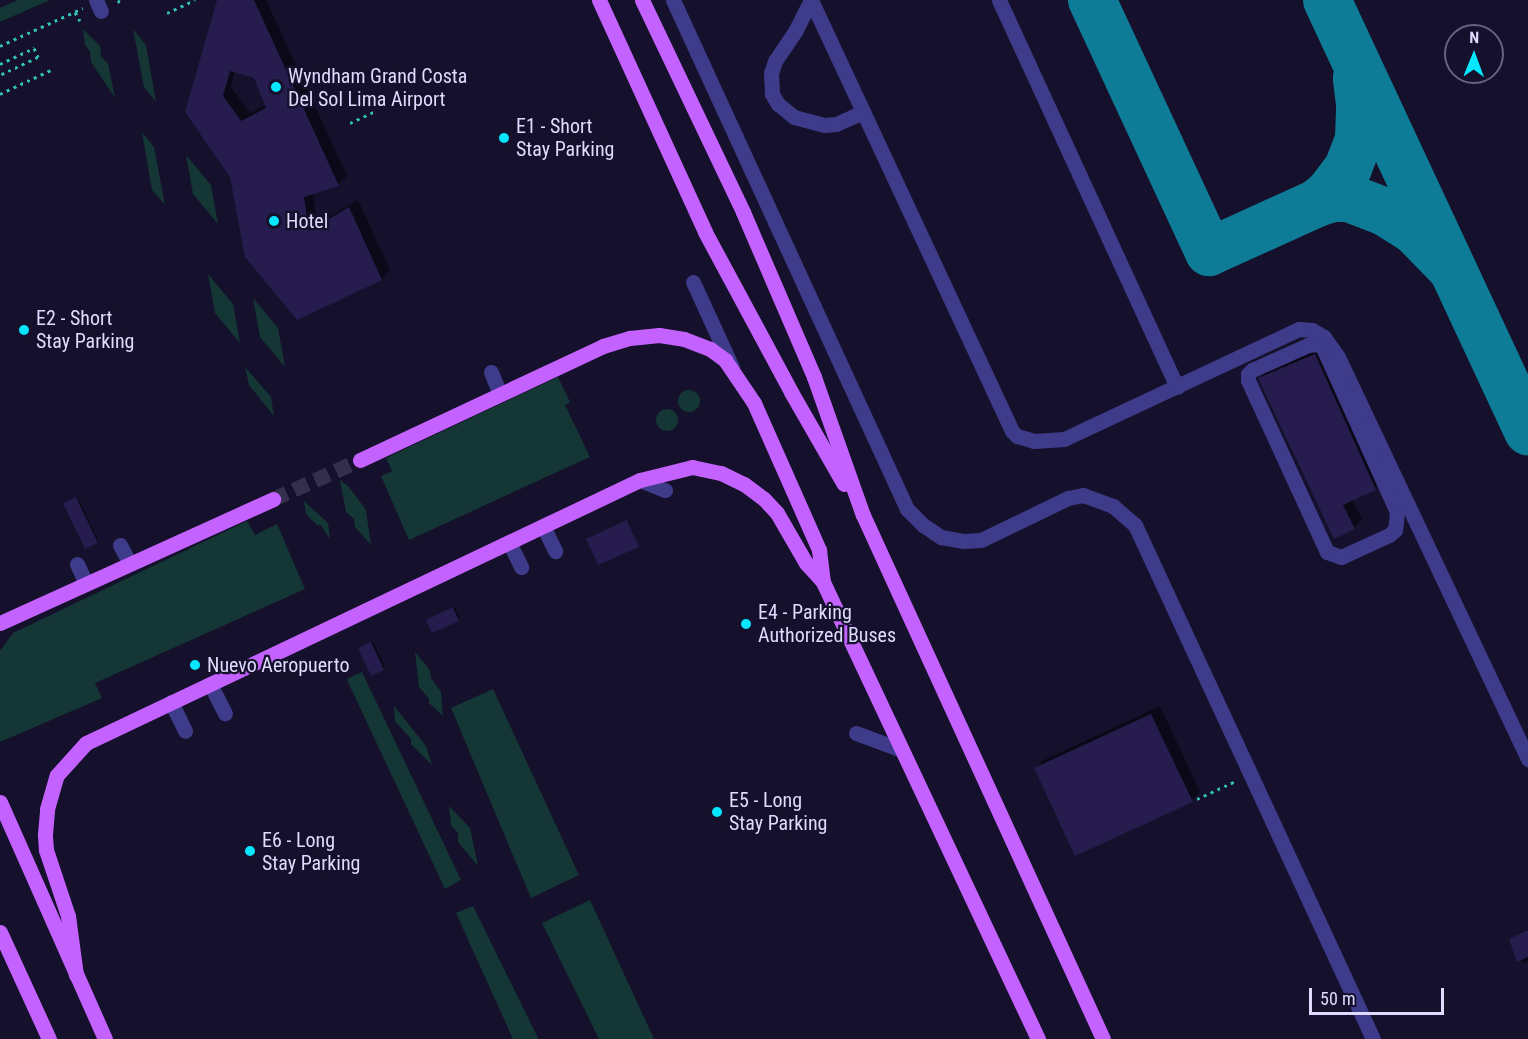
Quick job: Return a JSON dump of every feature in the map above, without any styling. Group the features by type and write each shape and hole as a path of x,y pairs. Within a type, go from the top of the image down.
{"main road":[{"path":"599,0 705,232 791,392 863,515"},
{"path":"642,0 743,212 814,377 863,515 1103,1039"},
{"path":"360,460 603,346 630,338 659,335 684,339 710,349 732,367 754,403 819,550 823,582 899,749 1038,1039"},
{"path":"76,975 68,916 46,850 47,809 54,783 66,763 86,743 640,480 692,466 721,473 744,484 777,513 806,563 823,582"},
{"path":"0,623 273,499"},
{"path":"0,802 105,1039"},
{"path":"0,932 49,1039"}],"lane":[{"path":"673,0 907,509 923,525 941,537 963,541 981,540 1068,498 1083,495 1113,506 1135,525 1373,1039"},
{"path":"811,0 1008,425 1017,436 1046,442 1064,439 1299,329 1312,330 1324,337 1333,348 1369,435 1395,504 1397,520 1395,530 1389,535 1347,554 1333,556 1327,552 1248,374 1308,345 1318,344 1369,435 1528,759"},
{"path":"811,0 796,30 775,61 771,73 772,94 778,104 794,117 824,125 836,124 863,112"},
{"path":"999,0 1177,387"},
{"path":"693,282 732,367"},
{"path":"491,372 500,394"},
{"path":"640,480 665,490"},
{"path":"543,526 555,551"},
{"path":"509,542 522,567"},
{"path":"120,545 130,564"},
{"path":"77,564 86,583"},
{"path":"210,684 225,713"},
{"path":"171,702 185,731"},
{"path":"856,733 899,749"}],"path":[{"path":"167,13 195,0"},
{"path":"0,46 74,12 96,5"},
{"path":"74,12 80,21"},
{"path":"0,64 34,48 38,57 0,75"},
{"path":"0,94 51,70"},
{"path":"350,123 374,112"},
{"path":"1197,799 1237,780"}],"green space":[{"path":"18,0 50,0 0,22 0,8"},
{"path":"83,29 100,46 101,57 108,63 115,98 91,62 90,51 85,45"},
{"path":"133,29 146,45 156,102 144,87"},
{"path":"142,132 154,147 165,205 152,190"},
{"path":"186,155 211,185 218,224 193,194"},
{"path":"208,274 233,304 240,343 215,313"},
{"path":"253,298 278,328 285,367 260,337"},
{"path":"245,367 271,397 274,416 249,385"},
{"path":"558,377 570,402 565,405 590,457 409,540 381,476 392,471 386,458"},
{"path":"689,390 697,393 700,401 697,409 689,412 681,409 678,401 681,393"},
{"path":"667,409 675,412 678,420 675,428 667,431 659,428 656,420 659,412"},
{"path":"340,480 349,487 366,510 371,545 355,527 354,519 346,512"},
{"path":"304,501 328,523 330,539 320,524 318,526 306,514"},
{"path":"247,521 255,535 277,524 305,589 95,683 102,698 0,742 0,651 13,633"},
{"path":"415,652 430,670 431,678 441,692 443,716 429,703 429,699 419,687"},
{"path":"362,672 461,880 445,889 348,682 347,679"},
{"path":"493,689 579,875 531,898 451,708"},
{"path":"394,706 426,746 432,765 411,744 411,739 395,721"},
{"path":"449,806 470,828 478,866 458,842 458,833 451,825"},
{"path":"590,900 654,1039 599,1039 542,923"},
{"path":"473,906 538,1039 513,1039 456,913"}],"building":[{"path":"217,0 254,0 339,186 304,197 309,231 349,207 382,280 297,320 245,257 230,177 185,112","holes":["230,71 254,78 266,108 241,121 223,96"]},
{"path":"1315,354 1376,490 1343,505 1355,529 1334,539 1258,378"},
{"path":"76,497 98,543 85,549 63,503"},
{"path":"627,520 639,547 598,565 586,539"},
{"path":"453,607 459,621 432,633 426,620"},
{"path":"371,642 384,670 371,676 358,648"},
{"path":"1151,714 1193,802 1075,856 1034,768"},
{"path":"1528,930 1528,957 1517,962 1509,939"}],"taxiway":[{"path":"1092,0 1209,252 1317,203 1332,198 1349,198 1385,212 1415,231 1453,270"},
{"path":"1327,0 1528,432"},
{"path":"1317,203 1330,192 1348,168 1359,139 1360,104 1357,78"}],"tunnel":[{"path":"273,499 360,460"}],"place":[{"name":"Wyndham Grand Costa Del Sol Lima Airport","path":"276,87"},
{"name":"E1 - Short Stay Parking","path":"504,138"},
{"name":"Hotel","path":"274,221"},
{"name":"E2 - Short Stay Parking","path":"24,330"},
{"name":"E4 - Parking Authorized Buses","path":"746,624"},
{"name":"Nuevo Aeropuerto","path":"195,665"},
{"name":"E5 - Long Stay Parking","path":"717,812"},
{"name":"E6 - Long Stay Parking","path":"250,851"}]}
